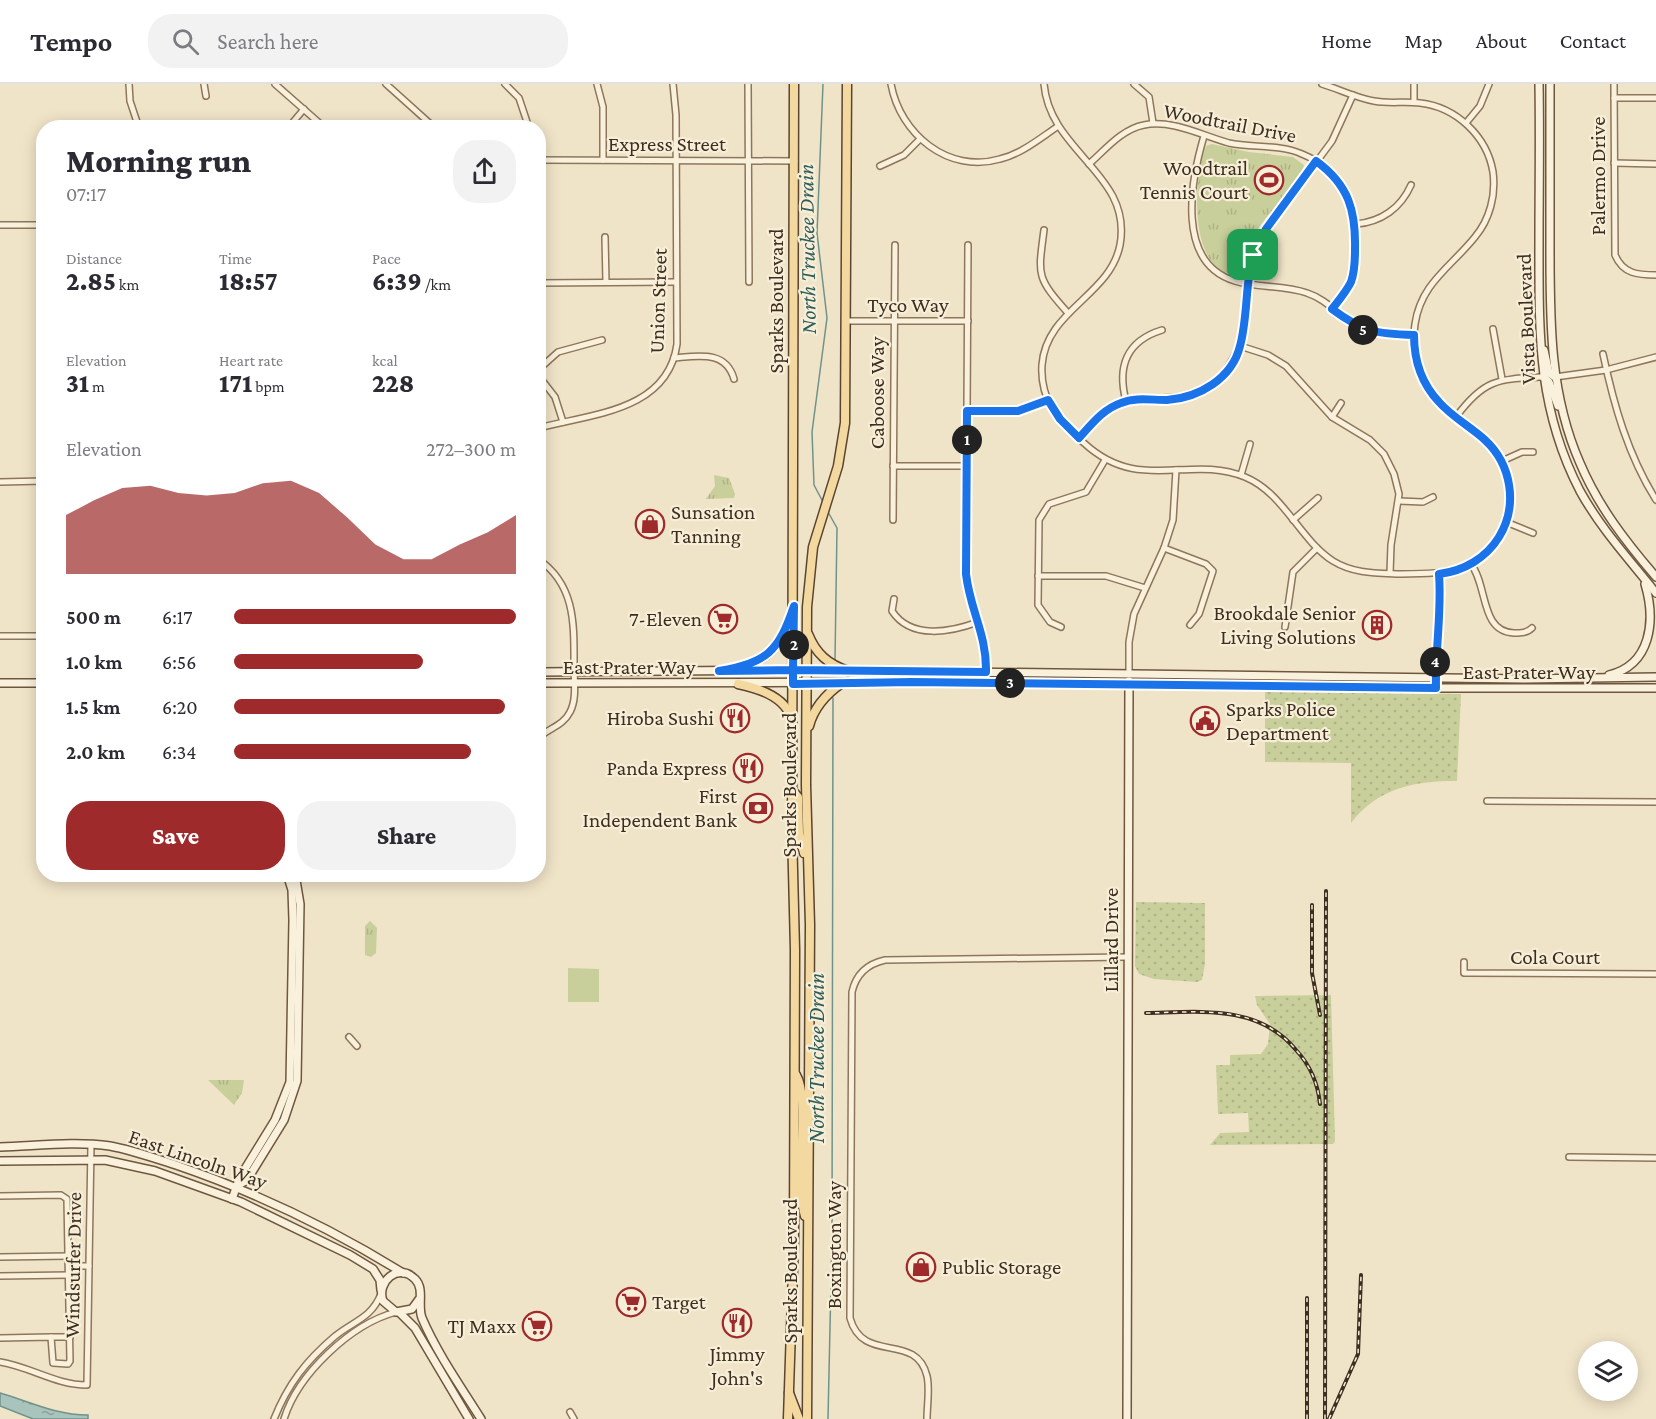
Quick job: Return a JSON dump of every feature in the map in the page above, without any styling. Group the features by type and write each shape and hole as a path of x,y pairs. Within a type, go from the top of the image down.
{"main road":[{"name":"Sparks Boulevard","path":"788,1419 792,1305 794,1073 792,790 794,84"},
{"name":"Sparks Boulevard","path":"807,1419 810,925 806,741 808,578 817,532 831,491 845,423 847,84"},
{"name":"Vista Boulevard","path":"1539,84 1540,332 1543,377 1558,438 1580,490 1609,537 1656,593"},
{"name":"Vista Boulevard","path":"1550,84 1550,326 1555,377 1564,419 1579,462 1599,501 1622,535 1656,577"},
{"path":"1540,332 1549,371 1555,377"},
{"path":"1543,377 1549,382 1564,419"},
{"path":"1598,678 1617,673 1633,664 1650,641 1654,609 1640,574"},
{"path":"719,671 755,662 773,651 785,632 794,606"},
{"path":"807,631 819,654 836,667 848,671"},
{"name":"East Prater Way","path":"546,672 807,670 1436,678 1656,677"},
{"name":"Lillard Drive","path":"1127,1419 1129,674"},
{"path":"0,683 36,683"},
{"name":"East Prater Way","path":"546,683 986,683 1656,688"},
{"path":"806,741 815,709 823,698 842,683"},
{"path":"738,684 762,690 785,705 793,728"},
{"path":"792,790 798,796 801,842 807,862"},
{"path":"232,1199 240,1177 272,1127 290,1082 293,917 290,882"},
{"path":"237,1186 247,1180 284,1120 297,1080 300,904 296,882"},
{"path":"794,1073 801,1092 800,1196 808,1225"},
{"name":"East Lincoln Way","path":"0,1147 91,1145 110,1146 142,1154 237,1186 354,1245 403,1273"},
{"name":"East Lincoln Way","path":"0,1161 91,1159 114,1161 155,1171 232,1199 350,1255 373,1269 380,1280 381,1292"},
{"path":"469,1419 415,1328 398,1312 385,1304 381,1292 389,1277 403,1273 418,1283 421,1316 481,1419"},
{"path":"398,1312 412,1309 420,1298"},
{"path":"788,1390 799,1419"}],"street":[{"path":"129,84 130,101 136,120"},
{"path":"204,84 206,96"},
{"path":"275,84 316,120"},
{"path":"386,84 426,120"},
{"path":"505,84 519,98 526,120"},
{"path":"597,84 603,107 603,160"},
{"name":"Union Street","path":"546,426 625,406 643,399 665,378 674,358 676,161 673,84"},
{"path":"748,84 749,282"},
{"path":"891,84 900,112 920,139 951,158 981,163 1013,154 1057,127"},
{"path":"1044,84 1047,106 1057,127 1115,199 1121,222 1120,243 1107,274 1054,329 1045,349 1042,370 1048,400 1060,419 1105,460 1134,469 1221,471 1241,475 1263,487 1317,548 1335,562 1351,570 1439,574 1471,564 1492,547 1506,522 1510,491 1502,461 1484,439 1439,402 1424,381 1416,358 1414,335 1417,312 1426,290 1440,271 1476,237 1491,205 1494,183 1490,162 1480,140 1466,123 1441,108 1414,102 1375,102 1322,84"},
{"path":"1134,84 1149,97 1153,123"},
{"path":"1414,84 1414,102"},
{"path":"1466,123 1480,106 1489,84"},
{"name":"Palermo Drive","path":"1614,84 1614,249 1622,266 1633,273 1656,275"},
{"path":"1079,438 1102,414 1126,401 1177,399 1197,393 1224,374 1240,346 1256,244 1332,141 1353,94"},
{"path":"1614,98 1656,98"},
{"path":"295,120 304,109"},
{"name":"Woodtrail Drive","path":"1089,164 1129,130 1153,123 1241,146 1294,151 1316,161 1335,178 1348,197 1356,224 1353,273 1346,290 1332,309"},
{"path":"1204,136 1192,183 1196,242 1204,258 1217,271 1233,280 1248,284 1308,293 1355,325 1373,333 1414,335"},
{"path":"880,166 904,155 920,139"},
{"name":"Express Street","path":"546,160 795,160"},
{"path":"1614,164 1656,164"},
{"path":"1356,224 1382,218 1406,197 1411,185"},
{"path":"0,225 36,225"},
{"path":"1044,230 1039,266 1042,280 1068,313"},
{"path":"605,237 606,282"},
{"name":"Caboose Way","path":"893,520 895,245"},
{"path":"968,245 966,574 985,643 986,683"},
{"path":"546,283 676,282"},
{"name":"Tyco Way","path":"847,321 968,321"},
{"path":"1493,329 1502,379"},
{"path":"1126,401 1121,378 1126,357 1150,333 1162,330"},
{"path":"546,363 558,352 602,340"},
{"path":"1240,346 1268,356 1286,366 1332,417 1370,440 1384,454 1394,474 1399,501 1391,545 1390,573"},
{"path":"1603,354 1623,432 1636,465 1656,500"},
{"path":"674,358 715,357 726,363 734,379"},
{"path":"1555,377 1606,370 1656,357"},
{"path":"1456,417 1478,391 1502,379 1543,377"},
{"path":"546,385 555,397 563,422"},
{"path":"967,411 1018,411 1048,400"},
{"path":"1332,417 1341,403"},
{"path":"1241,475 1250,444"},
{"path":"1502,461 1522,452 1533,452"},
{"path":"1061,627 1050,622 1040,610 1038,526 1041,514 1054,501 1073,498 1086,492 1105,460"},
{"path":"893,466 967,466"},
{"name":"Lillard Drive","path":"1129,674 1131,628 1144,588 1164,548 1175,506 1176,470"},
{"path":"0,482 36,481"},
{"path":"1399,501 1423,502 1433,497"},
{"path":"1293,520 1318,498"},
{"path":"1506,522 1533,533"},
{"path":"1164,548 1206,564 1213,571 1199,614 1190,625"},
{"path":"1285,627 1293,572 1317,548"},
{"path":"1471,564 1480,578 1488,615 1495,626 1510,633 1525,633 1532,628"},
{"path":"546,566 557,575 568,595 573,615 574,672 574,700 570,713 561,724 546,733"},
{"path":"1436,688 1436,648 1441,608 1439,574"},
{"path":"1038,576 1106,576 1144,588"},
{"path":"894,599 892,611 896,617 904,623 923,630 953,630 978,622"},
{"path":"0,636 36,636"},
{"path":"1487,801 1656,802"},
{"name":"Boxington Way","path":"927,1419 927,1381 920,1362 902,1350 881,1348 866,1342 855,1331 850,1318 852,992 856,979 872,964 885,960 1128,957"},
{"name":"Cola Court","path":"1464,962 1464,974 1656,974"},
{"path":"349,1037 357,1046"},
{"name":"Windsurfer Drive","path":"0,1362 27,1369 58,1382 87,1385 91,1145"},
{"path":"1569,1156 1656,1158"},
{"path":"0,1196 65,1196 68,1208 70,1361 63,1364 53,1363 51,1337"},
{"path":"0,1257 69,1256"},
{"path":"69,1266 89,1266"},
{"path":"0,1276 69,1275"},
{"path":"274,1419 285,1392 296,1374 337,1335 372,1312 381,1292"},
{"path":"284,1419 294,1392 327,1355 377,1317 398,1312"},
{"path":"0,1338 70,1336"},
{"path":"567,1419 570,1412 574,1419"}],"green space":[{"path":"1212,144 1249,152 1293,157 1304,165 1301,173 1253,237 1245,268 1239,275 1222,271 1210,260 1202,243 1198,222 1198,179 1206,146"},
{"name":"Woodtrail Tennis Court","path":"1272,163 1285,173 1266,198 1253,188"},
{"path":"1204,193 1218,193 1219,215 1205,215"},
{"path":"714,475 729,478 735,494 734,498 706,499 715,486"},
{"path":"1265,692 1461,694 1457,781 1427,782 1399,788 1373,801 1351,823 1351,763 1265,762"},
{"path":"1136,902 1205,903 1205,964 1202,980 1197,982 1154,979 1139,974 1135,966"},
{"path":"370,921 377,928 376,953 371,957 365,955 365,926"},
{"path":"568,968 599,969 599,1002 568,1002"},
{"path":"1331,995 1335,1141 1333,1144 1210,1145 1220,1133 1249,1132 1248,1113 1218,1114 1216,1065 1230,1065 1230,1055 1261,1054 1268,1044 1270,1024 1257,1005 1255,996"},
{"path":"208,1080 244,1080 242,1093 234,1105"}],"water":[{"path":"0,1393 54,1410 88,1415 88,1419 33,1419 0,1406"}],"waterway":[{"name":"North Truckee Drain","path":"823,84 817,233 827,318 812,432 814,485 823,502"},
{"name":"North Truckee Drain","path":"828,512 837,528 835,659"},
{"name":"North Truckee Drain","path":"828,1419 832,1236 833,698"}],"railway":[{"path":"1325,1419 1326,891"},
{"path":"1312,905 1312,973 1320,1015"},
{"path":"1146,1013 1227,1014 1264,1025 1281,1035 1305,1062 1315,1082 1320,1104"},
{"path":"1329,1419 1358,1354 1361,1275"},
{"path":"1307,1298 1307,1419"}],"place":[{"name":"Woodtrail Tennis Court","path":"1269,180"},
{"name":"Sunsation Tanning","path":"650,524"},
{"name":"7-Eleven","path":"723,619"},
{"name":"Brookdale Senior Living Solutions","path":"1377,625"},
{"name":"Hiroba Sushi","path":"735,718"},
{"name":"Sparks Police Department","path":"1205,721"},
{"name":"Panda Express","path":"748,768"},
{"name":"First Independent Bank","path":"758,808"},
{"name":"Public Storage","path":"921,1267"},
{"name":"Target","path":"631,1302"},
{"name":"Jimmy John's","path":"737,1323"},
{"name":"TJ Maxx","path":"537,1326"}],"route":[{"path":"1253,255 1240,346 1224,374 1207,388 1177,399 1137,399 1119,403 1102,414 1079,438 1060,419 1048,400 1018,411 967,411 966,574 970,600 985,643 986,672 793,670 794,606 785,632 773,651 755,662 719,671 793,670 793,684 912,682 1436,688 1436,648 1441,608 1439,574 1456,571 1471,564 1484,555 1498,538 1510,507 1510,485 1505,468 1498,454 1488,442 1448,411 1431,393 1419,370 1414,335 1373,333 1355,325 1332,309 1351,281 1355,263 1356,224 1348,197 1335,178 1316,161 1266,229 1256,244 1253,255"}]}
